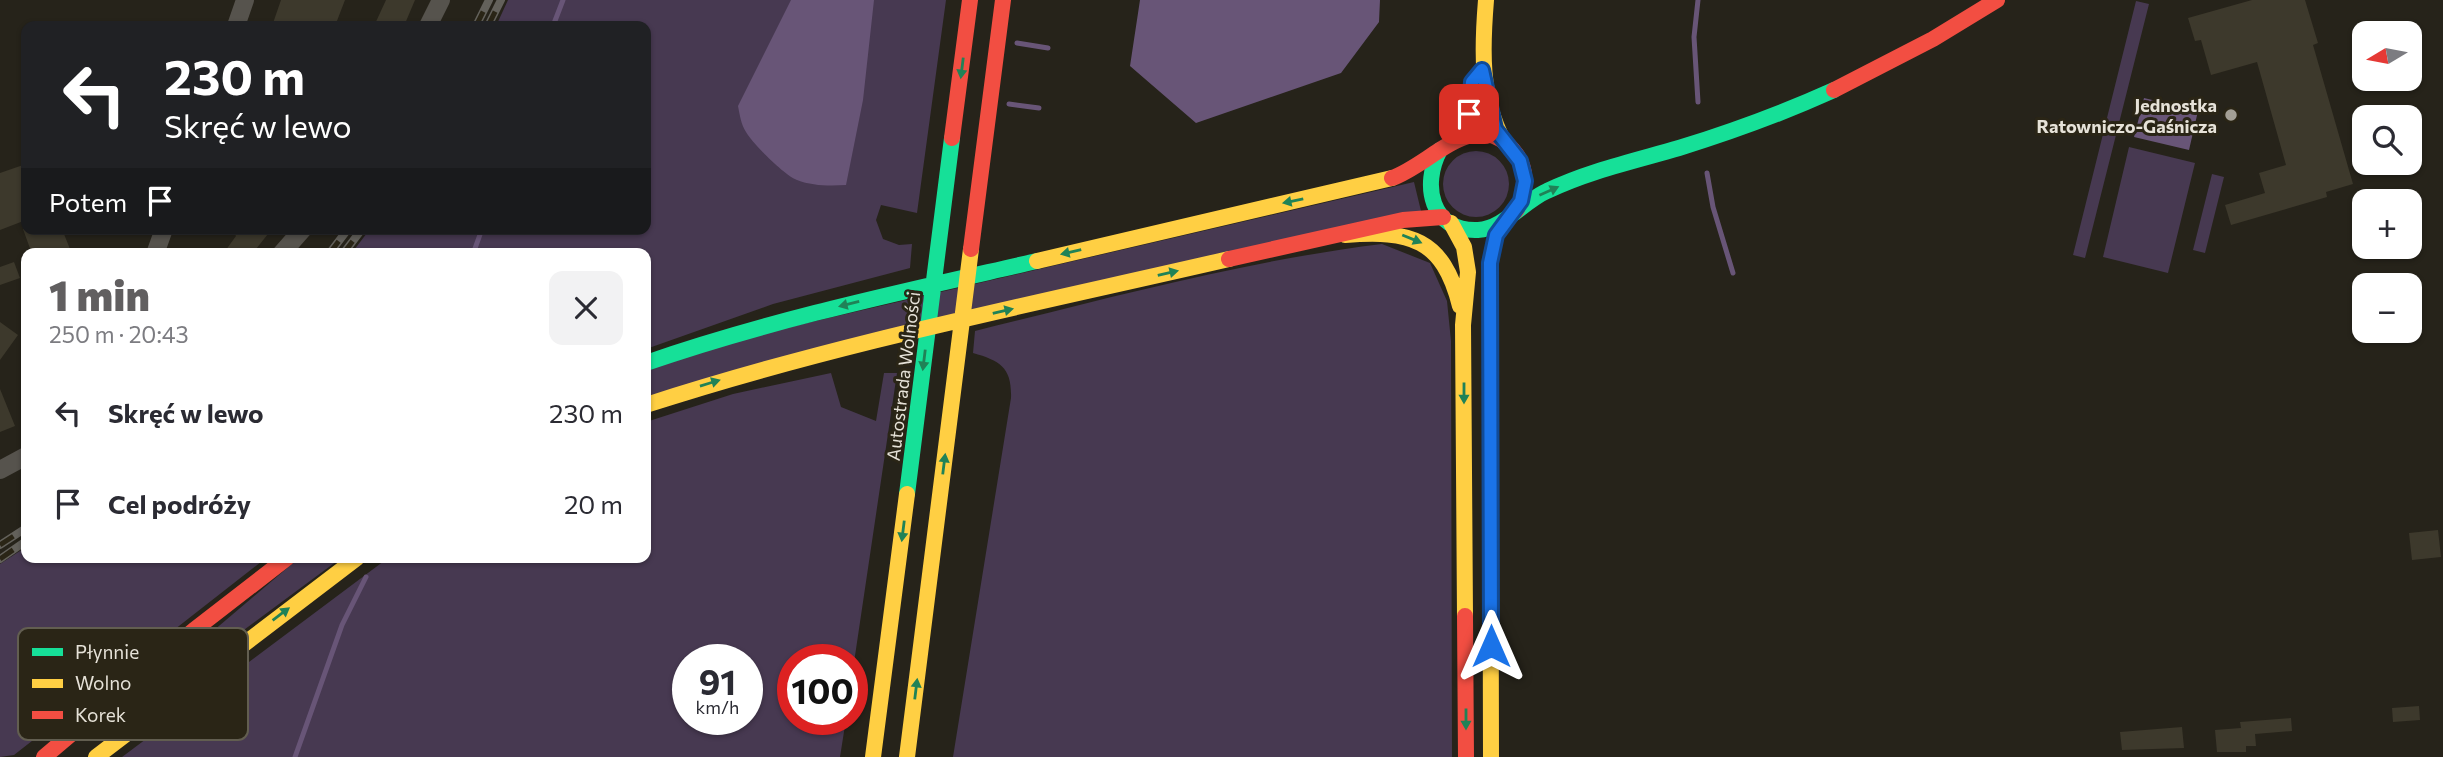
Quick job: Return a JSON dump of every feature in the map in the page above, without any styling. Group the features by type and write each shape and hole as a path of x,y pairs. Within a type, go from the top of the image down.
{"main road":[{"name":"Autostrada Wolności","path":"873,757 970,0"},
{"path":"907,757 1003,0"},
{"path":"1486,0 1482,70 1495,129 1520,161 1528,167 1584,175"},
{"path":"651,403 730,377 830,350 1412,218 1447,220 1464,229 1479,231 1493,228 1533,198 1584,175 1725,133 1795,106 1901,56 1997,0"},
{"path":"1466,757 1463,325 1468,260 1462,240 1434,205 1428,190 1428,175 1433,160 1464,127 1469,114 1472,82 1482,70"},
{"path":"651,361 712,340 842,306 1382,181 1408,172 1449,143 1480,134 1504,142"},
{"path":"1491,757 1490,263 1496,235 1511,216 1524,191 1524,171 1520,161"},
{"path":"1345,235 1379,231 1396,233 1419,241 1431,249 1452,275 1463,325"},
{"path":"195,628 280,563"},
{"path":"248,641 350,563"},
{"path":"861,757 878,717"},
{"path":"44,757 64,740"},
{"path":"96,757 118,740"}],"street":[{"path":"238,21 245,0"},
{"path":"430,21 441,0"},
{"path":"0,470 21,459"}],"shaded area":[{"path":"508,0 946,0 917,213 881,205 876,220 883,239 899,245 912,244 910,268 773,304 651,347 651,248 356,248 365,235 651,235 651,21 498,21"},
{"path":"791,0 874,0 863,100 846,185 815,184 792,177 755,144 742,123 738,106"},
{"path":"1140,0 1380,0 1379,22 1341,73 1196,123 1130,66"},
{"path":"2136,1 2149,4 2085,258 2073,255"},
{"path":"2144,98 2198,111 2189,150 2134,137"},
{"path":"2129,147 2195,163 2168,273 2103,257"},
{"path":"1476,151 1489,154 1499,161 1506,171 1509,184 1506,197 1499,207 1489,214 1476,217 1463,214 1453,207 1446,197 1443,184 1446,171 1453,161 1463,154"},
{"path":"2212,174 2224,177 2205,253 2193,250"},
{"path":"1414,182 1421,211 651,396 651,367 730,341"},
{"path":"1382,244 1430,263 1447,301 1451,341 1452,757 953,757 1011,398 1009,379 1003,367 991,359 973,353 975,331 1228,270"},
{"path":"831,373 841,407 876,421 884,373 897,373 857,644 777,644 777,735 843,735 840,757 122,757 145,740 248,740 248,663 381,563 651,563 651,420 733,394"},
{"path":"21,550 21,563 260,563 176,628 18,628 18,740 33,740 14,755 0,757 0,564"},
{"path":"293,563 334,563 246,628 217,628"}],"building":[{"path":"281,0 345,0 337,21 274,21"},
{"path":"386,0 415,0 406,21 376,21"},
{"path":"2252,0 2305,0 2318,43 2313,45 2353,184 2326,192 2327,197 2231,225 2225,205 2265,193 2259,173 2286,165 2257,62 2211,75 2201,40 2195,41 2188,18"},
{"path":"21,166 21,222 0,230 0,173"},
{"path":"25,235 64,235 70,248 30,248"},
{"path":"267,235 257,248 227,248 236,236"},
{"path":"14,262 20,278 0,285 0,267"},
{"path":"0,322 18,335 0,360"},
{"path":"0,389 15,426 0,432"},
{"path":"2438,530 2441,557 2412,560 2409,533"},
{"path":"2419,706 2420,720 2393,722 2392,708"},
{"path":"2291,718 2292,731 2255,734 2256,746 2246,746 2246,752 2217,752 2215,730 2241,728 2240,722"},
{"path":"2182,727 2184,748 2122,750 2120,732"}],"waterway":[{"path":"555,21 563,0"},
{"path":"1698,0 1694,37 1698,102"},
{"path":"1017,43 1048,48"},
{"path":"1009,104 1039,108"},
{"path":"1707,173 1713,207 1733,273"},
{"path":"475,248 480,235"},
{"path":"295,757 342,625 366,577"}],"railway":[{"path":"478,21 489,0"},
{"path":"490,21 501,0"},
{"path":"334,248 343,235"},
{"path":"348,248 357,235"},
{"path":"0,545 21,531"},
{"path":"0,559 21,544"}],"traffic: fast":[{"path":"1440,150 1431,178 1434,204 1440,215 1450,223 1462,229 1478,230 1496,225 1538,196 1563,184 1737,129 1834,90"},
{"path":"907,494 952,138"},
{"path":"651,361 791,319 1037,261"}],"traffic: slow":[{"path":"1486,0 1484,72 1490,108 1504,142"},
{"path":"1037,261 1392,178"},
{"path":"1491,757 1490,263 1496,235 1506,221"},
{"path":"1451,223 1464,247 1468,272 1463,325 1465,616"},
{"path":"1345,235 1388,234 1420,243 1433,252 1444,266 1460,306"},
{"path":"907,757 971,249"},
{"path":"651,403 863,343 1229,259"},
{"path":"873,757 907,494"},
{"path":"248,641 350,563"},
{"path":"96,757 118,740"}],"traffic: jam":[{"path":"952,138 970,0"},
{"path":"971,249 1003,0"},
{"path":"1834,90 1933,39 1997,0"},
{"path":"1456,138 1482,70"},
{"path":"1392,178 1454,142 1470,135 1486,134 1501,140 1516,154 1523,168 1522,197 1516,211"},
{"path":"1229,259 1403,220 1443,217"},
{"path":"197,628 281,563"},
{"path":"1465,616 1466,757"},
{"path":"44,757 64,740"}],"place":[{"name":"Jednostka Ratowniczo-Gaśnicza","path":"2231,115"}],"route":[{"path":"1469,114 1472,82 1482,70 1495,129 1520,161 1525,181 1516,211 1498,230 1490,263 1491,646"}]}
